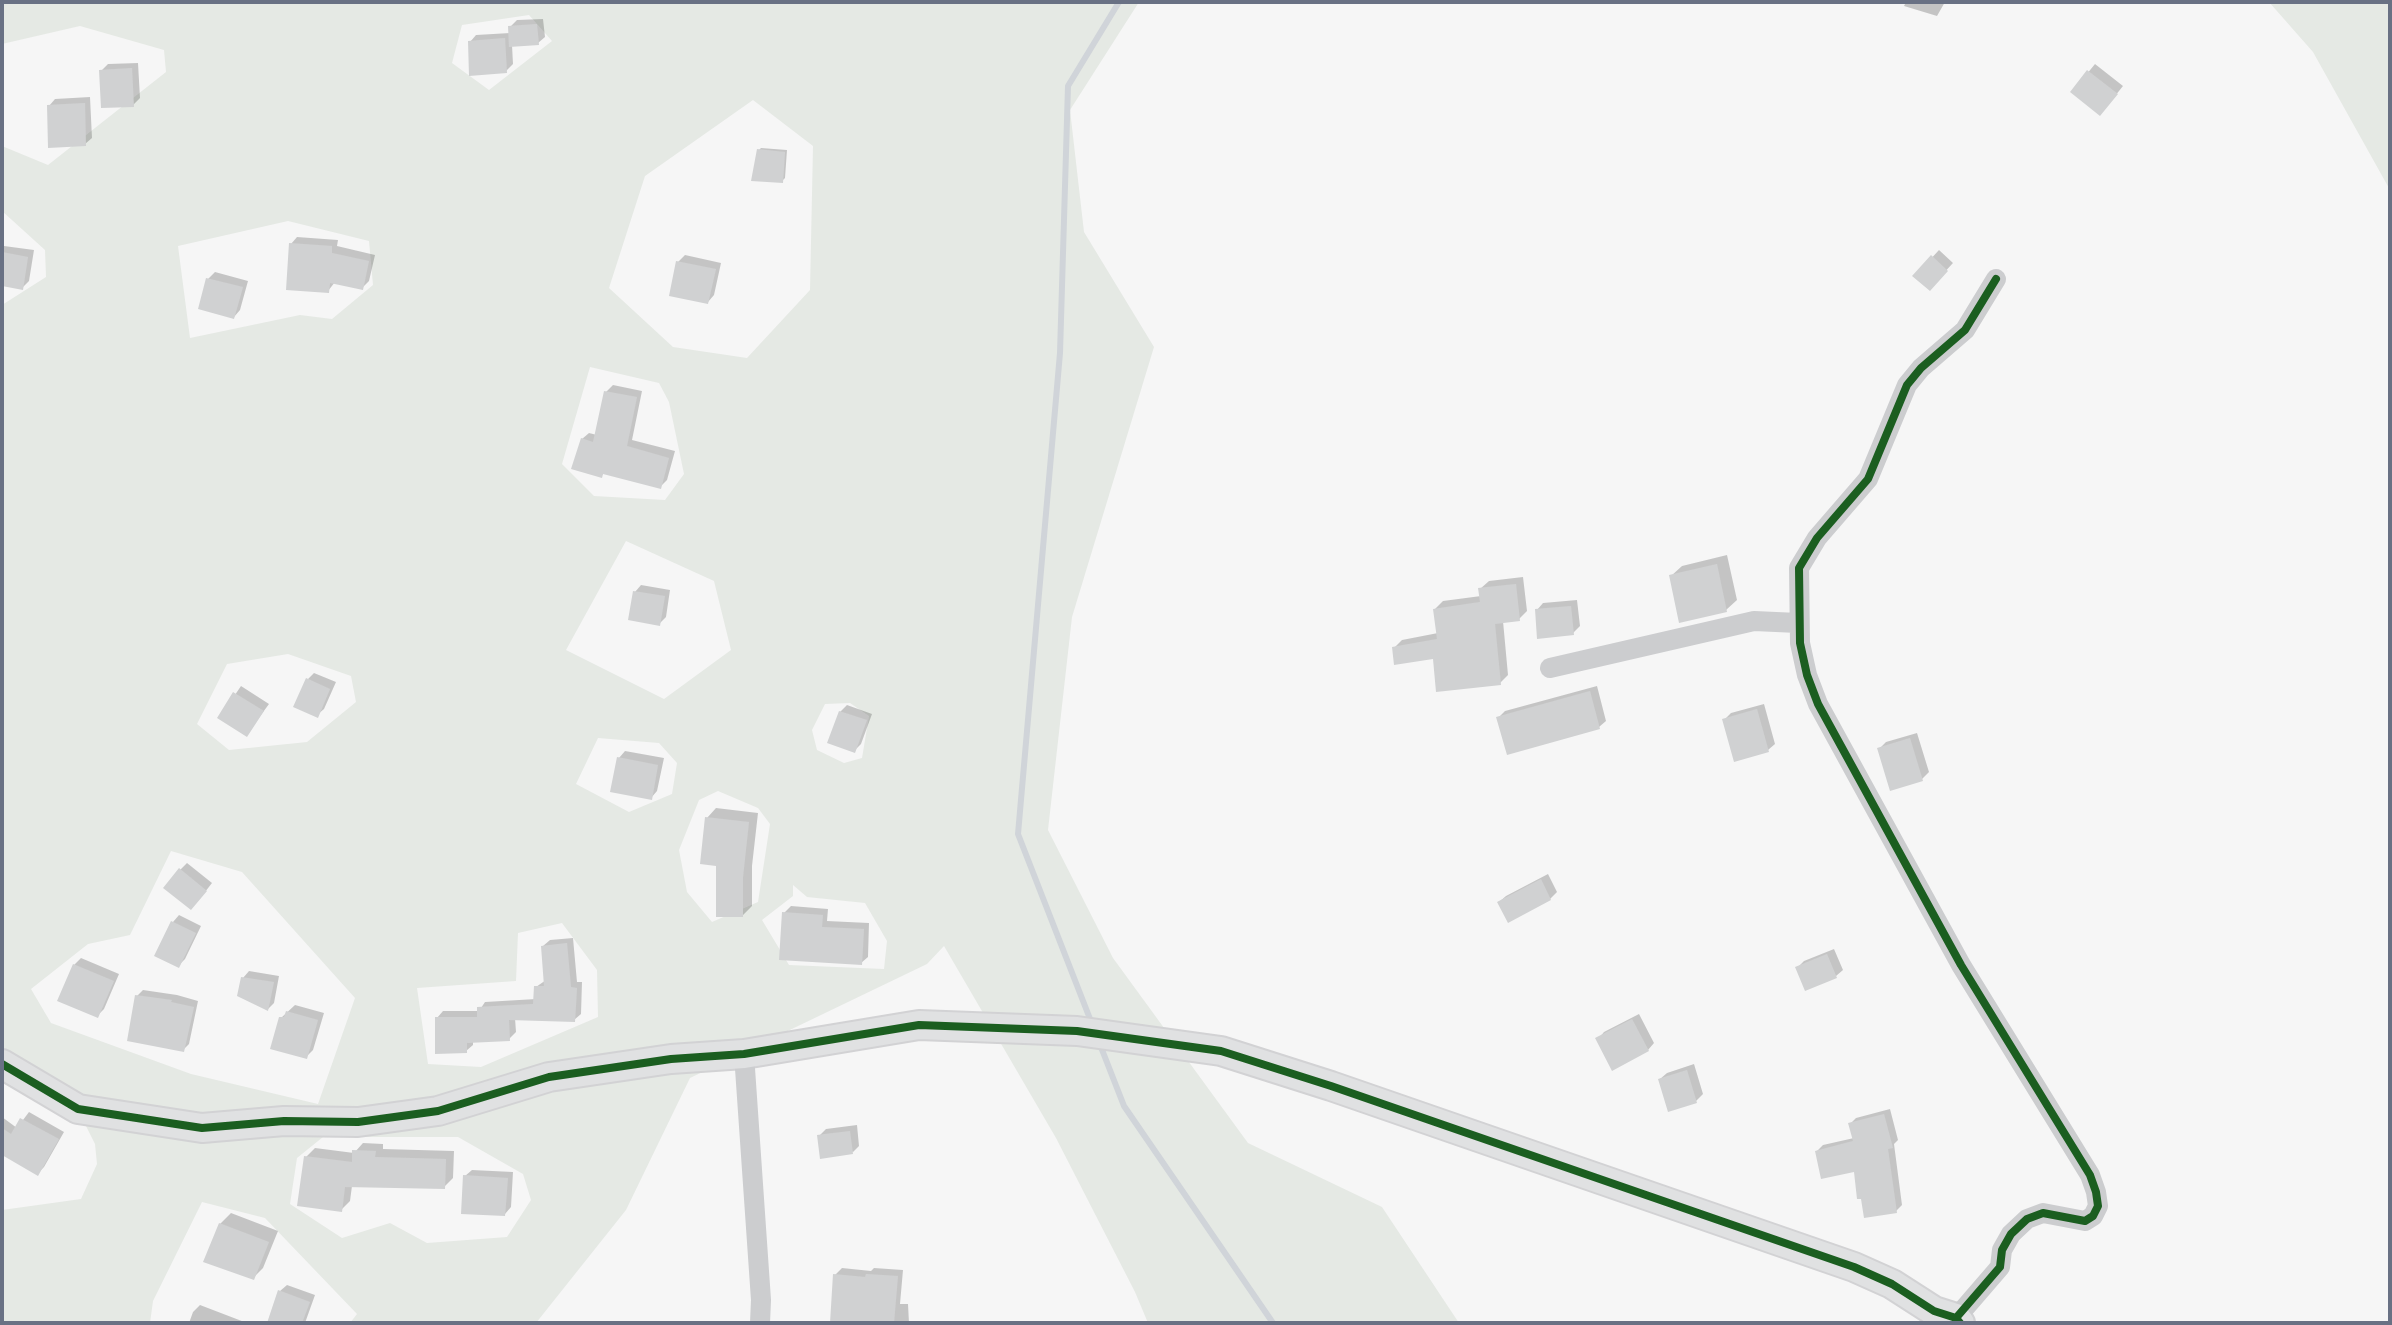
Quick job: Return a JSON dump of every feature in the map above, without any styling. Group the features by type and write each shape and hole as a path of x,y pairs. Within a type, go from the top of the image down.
{"street":[{"path":"2,1064 78,1109 202,1128 284,1121 358,1122 438,1111 549,1077 671,1059 744,1054 919,1025 1077,1031 1221,1051 1331,1086 1854,1267 1892,1284 1934,1311 1958,1321 2000,1267 2002,1250 2011,1234 2027,1219 2043,1213 2085,1221 2093,1216 2098,1206 2096,1192 2090,1175 1953,953 1818,704 1807,675 1798,623 1799,568 1817,538 1868,479 1907,385 1921,368 1965,330 1996,279"},
{"path":"1550,668 1754,621 1798,623"},
{"path":"744,1054 760,1323"}],"shaded area":[{"path":"2,2 1139,2 1070,110 1084,232 1154,347 1072,617 1048,830 1113,958 1248,1143 1382,1207 1459,1323 1148,1323 1056,1138 944,946 927,964 690,1078 626,1210 536,1323 350,1323 357,1314 265,1218 202,1202 153,1301 150,1323 2,1323 2,1210 81,1199 97,1164 95,1144 78,1110 2,1080 2,305 46,277 45,250 2,211 2,146 48,165 166,72 164,50 80,26 2,44","holes":["529,15 552,41 489,90 452,63 462,25","753,100 813,146 810,290 747,358 673,347 609,288 645,176","288,221 369,241 373,285 332,319 300,315 190,338 178,246","590,367 659,383 669,402 684,474 665,500 594,496 562,464","626,541 714,581 731,650 664,699 566,650","288,654 351,676 356,702 307,742 229,750 197,724 227,664","850,703 869,716 862,758 844,763 817,750 812,730 825,704","598,738 659,743 677,763 672,794 629,812 576,784","718,791 758,808 770,824 758,902 712,922 687,892 679,850 699,800","171,851 242,872 355,998 318,1104 191,1074 51,1023 31,989 88,944 130,935","793,885 807,897 865,903 887,941 884,969 789,965 762,920 793,896","562,923 597,970 598,1017 481,1067 428,1064 417,988 516,981 518,933","323,1137 458,1137 523,1174 531,1200 507,1237 427,1243 390,1223 342,1238 290,1204 297,1158"]},
{"path":"2269,2 2390,2 2390,190 2313,52"}],"building":[{"path":"537,24 539,45 509,47 508,26"},
{"path":"505,38 507,73 469,76 468,41"},
{"path":"132,68 134,107 101,108 99,70"},
{"path":"2087,70 2118,94 2100,116 2070,92"},
{"path":"85,103 86,146 48,148 47,105"},
{"path":"757,149 785,152 783,183 751,181"},
{"path":"289,243 332,246 332,253 369,261 363,290 330,283 329,293 286,290"},
{"path":"2,252 28,257 23,290 2,286"},
{"path":"1931,255 1948,271 1930,291 1912,276"},
{"path":"676,261 716,269 708,304 669,296"},
{"path":"206,278 243,287 234,319 198,309"},
{"path":"604,391 637,397 627,446 669,458 661,489 571,469 581,438 593,442"},
{"path":"1717,564 1727,612 1679,623 1669,575"},
{"path":"1516,584 1520,621 1495,624 1501,685 1436,692 1433,659 1394,665 1392,647 1437,639 1433,609 1480,602 1478,588"},
{"path":"633,591 665,596 660,626 628,620"},
{"path":"1571,606 1574,635 1537,639 1535,609"},
{"path":"306,678 330,689 318,718 293,707"},
{"path":"1590,691 1600,729 1507,755 1496,717"},
{"path":"233,692 264,711 247,737 217,718"},
{"path":"1757,709 1769,752 1734,762 1722,719"},
{"path":"839,711 867,720 855,753 827,743"},
{"path":"1910,738 1923,781 1890,791 1877,748"},
{"path":"617,757 658,765 652,800 610,792"},
{"path":"705,817 749,822 743,877 743,917 716,917 716,866 700,864"},
{"path":"179,868 207,891 191,910 163,888"},
{"path":"1541,879 1551,900 1508,923 1497,902"},
{"path":"782,912 823,915 822,927 864,929 862,965 779,960"},
{"path":"171,921 196,933 179,968 154,956"},
{"path":"567,943 571,987 577,988 575,1022 509,1020 510,1041 467,1043 467,1053 435,1054 435,1017 477,1017 477,1007 533,1004 534,986 544,986 541,946"},
{"path":"1827,954 1837,978 1805,991 1795,967"},
{"path":"73,964 114,981 98,1018 57,1001"},
{"path":"241,977 274,982 268,1011 237,996"},
{"path":"135,995 172,1000 194,1007 184,1052 127,1041"},
{"path":"286,1011 318,1020 307,1059 270,1049 279,1017 284,1017"},
{"path":"1632,1019 1649,1051 1612,1071 1595,1038"},
{"path":"1687,1070 1697,1103 1668,1112 1658,1079"},
{"path":"1884,1114 1893,1148 1888,1149 1897,1213 1864,1218 1861,1199 1857,1199 1854,1172 1821,1179 1815,1151 1853,1141 1848,1123"},
{"path":"20,1118 59,1139 38,1176 2,1155 2,1128 11,1134"},
{"path":"850,1131 853,1154 820,1159 817,1135"},
{"path":"352,1150 376,1151 375,1157 446,1159 445,1189 345,1187 342,1212 297,1206 304,1156 352,1162"},
{"path":"463,1175 508,1178 505,1216 461,1214"},
{"path":"219,1223 269,1242 254,1280 203,1262"},
{"path":"833,1274 898,1276 894,1323 830,1323"},
{"path":"278,1290 310,1302 302,1323 267,1323"}],"waterway":[{"path":"1092,1024 1018,834 1060,353 1068,86 1119,2"},
{"path":"1099,1042 1124,1106 1273,1323"}],"cycle path":[{"path":"1956,1318 2000,1267 2002,1250 2011,1234 2027,1219 2043,1213 2085,1221 2093,1216 2098,1206 2096,1192 2090,1175 1961,965 1818,704 1800,643 1799,568 1817,538 1868,479 1907,385 1921,368 1965,330 1996,279"},
{"path":"2,1064 78,1109 202,1128 284,1121 358,1122 438,1111 549,1077 671,1059 744,1054 919,1025 1077,1031 1221,1051 1331,1086 1854,1267 1892,1284 1934,1311 1956,1318 1960,1323"}]}
